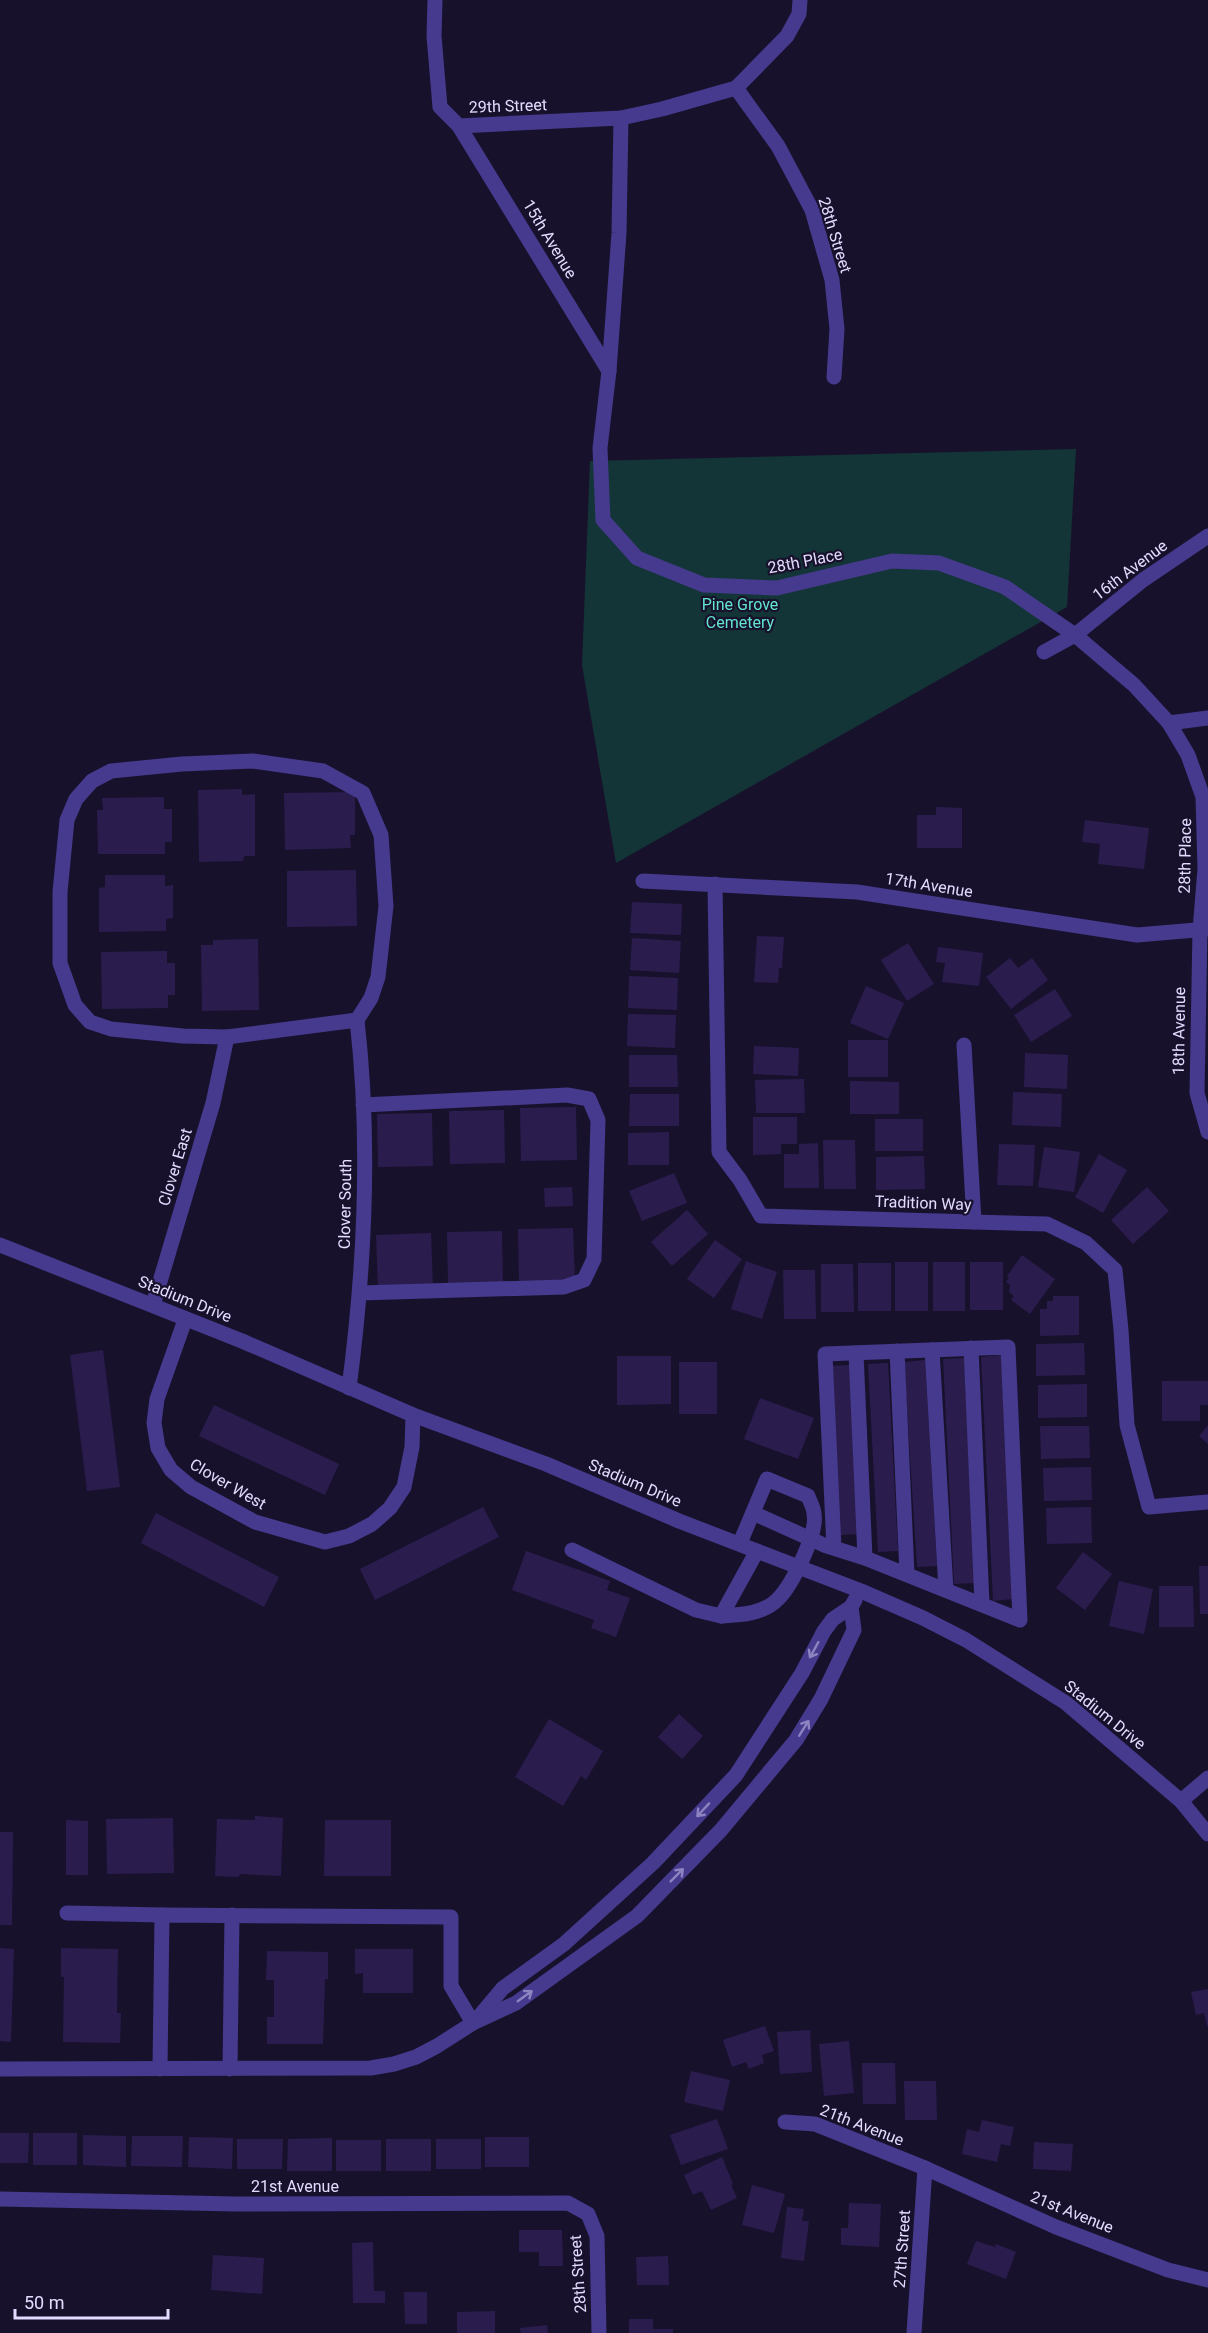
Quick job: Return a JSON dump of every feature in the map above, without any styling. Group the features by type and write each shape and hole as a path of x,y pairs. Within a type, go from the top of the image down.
{"street":[{"name":"29th Street","path":"435,0 434,36 440,107 459,126 621,118"},
{"path":"621,118 736,88 787,36 799,14 800,0"},
{"name":"28th Street","path":"736,88 778,146 812,210 832,280 837,329 834,377"},
{"name":"28th Place","path":"621,118 619,233 609,371 600,448 603,520 637,558 704,585 777,588 892,561 939,563 1005,587 1075,635 1134,685 1169,723 1188,755 1203,797 1204,930"},
{"name":"15th Avenue","path":"459,126 609,371"},
{"name":"16th Avenue","path":"1044,652 1075,635 1143,580 1208,536"},
{"path":"1169,723 1208,718"},
{"path":"253,761 323,771 363,793 381,835 386,906 378,976 371,998 357,1020 227,1037 183,1036 111,1029 90,1022 75,1005 60,963 60,892 67,820 76,798 92,782 111,771 182,764 253,761"},
{"name":"17th Avenue","path":"643,881 858,892 1137,935 1204,930"},
{"name":"Tradition Way","path":"715,884 719,1152 740,1180 761,1216 1047,1224 1086,1243 1115,1270 1122,1330 1127,1425 1149,1507 1208,1502"},
{"name":"18th Avenue","path":"1204,930 1197,1093 1208,1132"},
{"name":"Clover South","path":"349,1388 365,1230 363,1105 357,1020"},
{"name":"Clover East","path":"153,1305 213,1103 227,1037"},
{"path":"964,1045 974,1222"},
{"path":"360,1293 564,1287 584,1280 594,1259 598,1120 589,1099 567,1095 363,1105"},
{"name":"Stadium Drive","path":"0,1245 309,1369 413,1415 546,1464 680,1521 861,1591 923,1618 966,1640 1066,1703 1181,1801 1208,1834"},
{"name":"Clover West","path":"185,1320 157,1399 154,1423 158,1448 171,1470 191,1487 255,1522 325,1542 349,1536 372,1524 390,1508 404,1487 411,1447 413,1415"},
{"path":"753,1513 811,1540 907,1574 1020,1620 1008,1347 825,1354 834,1548"},
{"path":"971,1348 982,1604"},
{"path":"932,1350 945,1590"},
{"path":"897,1351 907,1574"},
{"path":"856,1353 865,1558"},
{"path":"572,1550 696,1610 721,1616 750,1614 778,1600 799,1567 811,1540 815,1515 808,1496 767,1479 740,1543"},
{"path":"721,1616 757,1551"},
{"path":"473,2023 503,1988 564,1944 653,1863 736,1775 802,1673 824,1631 833,1619 851,1607 861,1591"},
{"path":"0,2069 371,2068 416,2057 437,2046 473,2023 516,2003 637,1916 721,1830 796,1740 821,1699 854,1630 851,1607"},
{"path":"1181,1801 1208,1778"},
{"path":"67,1913 451,1917 450,1986 473,2023"},
{"path":"160,2069 162,1915"},
{"path":"230,2069 232,1915"},
{"name":"21th Avenue","path":"785,2122 815,2124 925,2168"},
{"name":"21st Avenue","path":"925,2168 1056,2227 1168,2270 1208,2280"},
{"name":"27th Street","path":"914,2333 925,2168"},
{"name":"21st Avenue","path":"0,2199 236,2204 568,2203 588,2214"},
{"name":"28th Street","path":"588,2214 597,2236 599,2333"}],"green space":[{"name":"Pine Grove Cemetery","path":"1076,449 1067,607 616,863 582,665 590,461"}],"building":[{"path":"242,789 242,795 255,794 255,856 244,856 243,861 199,862 198,790"},
{"path":"355,792 355,835 350,835 351,848 285,850 284,793"},
{"path":"164,797 164,809 172,809 172,842 165,842 165,854 98,854 97,810 103,810 102,798"},
{"path":"936,807 962,808 962,848 917,848 917,815 936,815"},
{"path":"1085,820 1149,828 1144,869 1098,864 1100,844 1082,842"},
{"path":"356,870 357,926 287,927 287,871"},
{"path":"105,875 165,875 165,886 173,885 173,918 166,919 166,931 99,932 99,888 105,887"},
{"path":"632,902 682,904 681,935 630,933"},
{"path":"757,936 784,937 782,968 779,968 778,983 754,982"},
{"path":"632,938 681,941 679,973 630,970"},
{"path":"258,939 259,1010 202,1011 201,945 213,945 213,940"},
{"path":"908,943 934,984 907,1001 881,960"},
{"path":"938,947 983,953 979,986 942,982 945,963 936,962"},
{"path":"167,951 167,963 175,963 175,995 168,995 168,1008 102,1009 101,952"},
{"path":"1010,958 1018,968 1032,958 1048,980 1011,1009 986,977"},
{"path":"629,976 678,978 677,1010 628,1008"},
{"path":"866,986 904,1003 888,1039 850,1023"},
{"path":"1055,989 1072,1016 1031,1042 1014,1015"},
{"path":"628,1014 676,1015 675,1048 627,1046"},
{"path":"848,1040 888,1040 888,1077 848,1077"},
{"path":"754,1046 799,1048 798,1076 753,1074"},
{"path":"1025,1053 1068,1055 1067,1089 1024,1087"},
{"path":"629,1055 677,1055 678,1087 629,1087"},
{"path":"804,1079 805,1113 756,1113 755,1080"},
{"path":"850,1081 899,1082 899,1114 850,1114"},
{"path":"1013,1092 1062,1094 1061,1127 1012,1125"},
{"path":"630,1094 679,1094 679,1126 629,1126"},
{"path":"576,1107 577,1160 521,1161 520,1108"},
{"path":"504,1110 505,1163 450,1164 449,1111"},
{"path":"432,1113 433,1166 378,1167 377,1114"},
{"path":"753,1117 797,1117 797,1144 781,1144 781,1154 753,1155"},
{"path":"875,1119 923,1119 923,1151 875,1151"},
{"path":"669,1132 669,1165 628,1165 628,1133"},
{"path":"823,1140 855,1140 856,1189 824,1189"},
{"path":"818,1143 819,1188 784,1188 784,1154 799,1154 799,1144"},
{"path":"999,1144 1035,1145 1033,1186 997,1185"},
{"path":"1044,1147 1080,1152 1074,1192 1038,1187"},
{"path":"1099,1154 1127,1170 1103,1213 1075,1197"},
{"path":"924,1156 925,1189 876,1190 876,1157"},
{"path":"674,1173 687,1203 642,1221 629,1191"},
{"path":"572,1187 573,1206 545,1207 544,1188"},
{"path":"1147,1187 1169,1211 1133,1244 1111,1220"},
{"path":"687,1210 708,1234 672,1266 651,1242"},
{"path":"573,1228 575,1280 519,1282 518,1229"},
{"path":"502,1231 503,1284 448,1285 447,1232"},
{"path":"431,1233 433,1287 378,1288 376,1235"},
{"path":"715,1240 742,1259 714,1298 687,1279"},
{"path":"1022,1255 1055,1279 1030,1314 1011,1300 1014,1296 1009,1292 1010,1285 1006,1282 1009,1278 1007,1276"},
{"path":"746,1261 777,1272 762,1319 731,1309"},
{"path":"895,1262 928,1262 928,1311 895,1311"},
{"path":"933,1262 965,1262 965,1311 933,1311"},
{"path":"970,1262 1003,1262 1003,1310 970,1310"},
{"path":"858,1263 891,1263 891,1311 858,1311"},
{"path":"821,1264 853,1264 854,1312 821,1312"},
{"path":"783,1270 815,1270 816,1319 784,1319"},
{"path":"1053,1296 1079,1296 1079,1335 1040,1336 1040,1309 1047,1309 1047,1301 1053,1301"},
{"path":"1084,1343 1085,1375 1036,1376 1036,1344"},
{"path":"103,1350 120,1487 87,1491 70,1355"},
{"path":"1001,1355 1013,1599 993,1601 981,1357"},
{"path":"617,1356 671,1356 671,1404 617,1405"},
{"path":"964,1358 975,1583 954,1584 943,1359"},
{"path":"925,1360 937,1566 917,1567 904,1362"},
{"path":"679,1362 717,1362 717,1414 679,1414"},
{"path":"888,1363 898,1551 878,1552 868,1364"},
{"path":"850,1365 860,1534 840,1535 830,1366"},
{"path":"1162,1381 1208,1381 1208,1405 1200,1405 1200,1421 1162,1421"},
{"path":"1087,1384 1087,1417 1038,1418 1038,1385"},
{"path":"760,1398 814,1418 798,1459 744,1439"},
{"path":"214,1405 339,1464 325,1495 199,1436"},
{"path":"1208,1425 1208,1444 1199,1436"},
{"path":"1040,1426 1089,1426 1090,1458 1041,1459"},
{"path":"1091,1467 1092,1500 1044,1501 1043,1468"},
{"path":"483,1507 499,1537 375,1600 360,1569"},
{"path":"1091,1507 1092,1543 1047,1544 1046,1508"},
{"path":"156,1513 279,1577 264,1607 141,1543"},
{"path":"526,1551 610,1581 607,1590 630,1598 616,1637 591,1628 594,1620 512,1590"},
{"path":"1083,1552 1112,1574 1085,1610 1056,1588"},
{"path":"1199,1566 1208,1566 1208,1614 1200,1614"},
{"path":"1119,1581 1153,1589 1144,1634 1109,1626"},
{"path":"1159,1586 1193,1586 1194,1627 1159,1627"},
{"path":"679,1714 703,1736 682,1759 658,1737"},
{"path":"549,1719 603,1751 586,1780 581,1776 563,1806 515,1777"},
{"path":"255,1816 283,1818 281,1876 240,1874 239,1877 215,1876 217,1819 255,1820"},
{"path":"173,1818 174,1873 107,1874 106,1819"},
{"path":"66,1820 88,1821 88,1875 66,1875"},
{"path":"325,1820 391,1820 391,1876 324,1876"},
{"path":"0,1832 13,1832 12,1925 0,1925"},
{"path":"0,1948 14,1949 11,2042 0,2041"},
{"path":"61,1948 118,1949 117,2013 121,2013 120,2043 63,2042 64,1977 61,1977"},
{"path":"355,1949 413,1949 413,1993 363,1993 363,1973 355,1974"},
{"path":"267,1951 328,1952 323,2044 267,2044 267,2017 274,2017 274,1980 266,1980"},
{"path":"1208,1989 1207,2026 1204,2013 1196,2015 1191,1992"},
{"path":"765,2026 774,2051 762,2055 764,2063 749,2069 746,2062 732,2067 723,2040"},
{"path":"810,2030 812,2072 780,2074 777,2032"},
{"path":"849,2041 854,2093 824,2096 819,2044"},
{"path":"862,2063 895,2063 896,2104 863,2104"},
{"path":"691,2071 730,2080 723,2111 684,2102"},
{"path":"904,2081 936,2081 937,2120 905,2120"},
{"path":"717,2119 728,2149 681,2165 670,2135"},
{"path":"982,2120 1014,2127 1010,2146 1001,2144 997,2162 962,2154 967,2129 979,2132"},
{"path":"0,2133 29,2133 28,2163 0,2163"},
{"path":"33,2133 77,2133 77,2165 33,2165"},
{"path":"83,2135 126,2136 126,2167 83,2165"},
{"path":"132,2136 183,2136 182,2167 131,2166"},
{"path":"189,2137 233,2138 232,2169 188,2167"},
{"path":"485,2137 529,2137 529,2167 485,2167"},
{"path":"332,2138 332,2171 287,2171 288,2139"},
{"path":"237,2139 283,2139 282,2169 237,2169"},
{"path":"386,2139 431,2139 431,2171 386,2171"},
{"path":"436,2139 481,2139 481,2169 436,2169"},
{"path":"336,2140 381,2140 381,2171 336,2171"},
{"path":"1034,2142 1073,2144 1071,2171 1033,2169"},
{"path":"722,2157 737,2198 711,2210 702,2191 693,2195 684,2175"},
{"path":"752,2185 785,2194 774,2233 742,2225"},
{"path":"849,2203 881,2204 879,2247 841,2245 841,2228 848,2228"},
{"path":"787,2207 804,2209 802,2221 809,2221 804,2261 781,2258"},
{"path":"519,2230 562,2230 563,2266 539,2266 539,2252 519,2252"},
{"path":"976,2241 995,2247 996,2244 1016,2252 1006,2279 967,2264"},
{"path":"373,2242 374,2291 385,2291 385,2303 353,2303 352,2243"},
{"path":"213,2255 264,2258 262,2294 211,2290"},
{"path":"668,2256 669,2285 637,2285 636,2257"},
{"path":"404,2292 427,2292 427,2324 405,2324"},
{"path":"495,2311 495,2333 457,2333 457,2312"},
{"path":"629,2319 653,2319 653,2329 673,2329 673,2333 629,2333"},
{"path":"547,2325 548,2333 521,2333 520,2328"}]}
